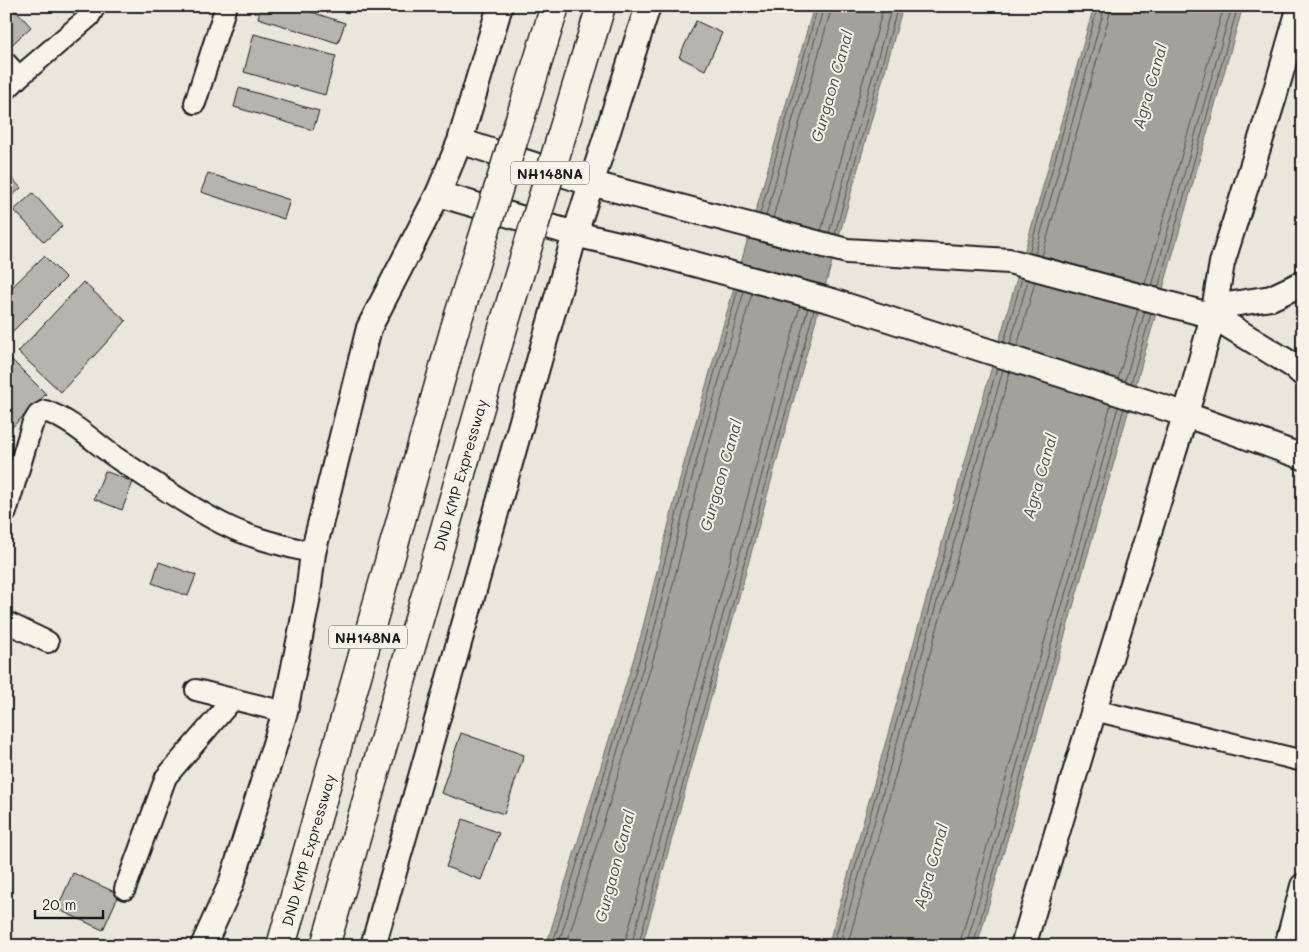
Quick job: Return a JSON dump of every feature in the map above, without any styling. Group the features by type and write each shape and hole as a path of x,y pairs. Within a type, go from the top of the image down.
{"highway":[{"name":"DND KMP Expressway","path":"281,946 455,328 555,6"},
{"name":"DND KMP Expressway","path":"325,946 499,340 602,6"}],"street":[{"path":"10,76 90,17 94,8 92,6"},
{"path":"195,103 226,6"},
{"path":"203,946 231,884 285,712 307,602 313,553 368,328 438,194 460,141 500,6"},
{"path":"373,946 575,234 648,6"},
{"path":"1023,946 1184,414 1192,393 1214,312 1222,263 1274,97 1300,6"},
{"path":"460,141 590,183 847,251 1009,261 1179,308 1214,312 1271,298 1303,283"},
{"path":"438,194 575,234 832,301 1154,404 1303,457"},
{"path":"1214,312 1303,374"},
{"path":"6,512 32,425 38,415 45,411 71,425 197,510 226,526 263,540 313,553"},
{"path":"6,622 48,642"},
{"path":"196,690 285,712"},
{"path":"125,889 166,777 233,699"},
{"path":"1094,710 1303,761"},
{"path":"1287,946 1303,886"}],"water":[{"name":"Gurgaon Canal","path":"814,6 903,6 642,946 546,946 641,635 683,467"},
{"name":"Agra Canal","path":"1094,6 1243,6 977,946 828,946"}],"building":[{"path":"6,6 12,6 31,27 6,50"},
{"path":"261,6 293,6 345,23 338,43 258,18"},
{"path":"696,21 722,33 705,70 679,57"},
{"path":"254,34 336,56 325,95 244,72"},
{"path":"239,88 319,111 313,130 234,107"},
{"path":"6,172 21,188 6,201"},
{"path":"208,173 290,200 284,219 201,192"},
{"path":"33,193 62,226 44,242 14,210"},
{"path":"44,256 66,278 10,334 6,330 6,293"},
{"path":"83,282 126,321 61,392 18,352"},
{"path":"6,354 46,394 6,433"},
{"path":"105,471 133,482 122,510 94,499"},
{"path":"159,562 196,575 188,596 152,583"},
{"path":"461,733 524,755 504,814 441,793"},
{"path":"463,819 499,833 481,880 446,867"},
{"path":"73,873 119,894 103,930 57,909"}]}
